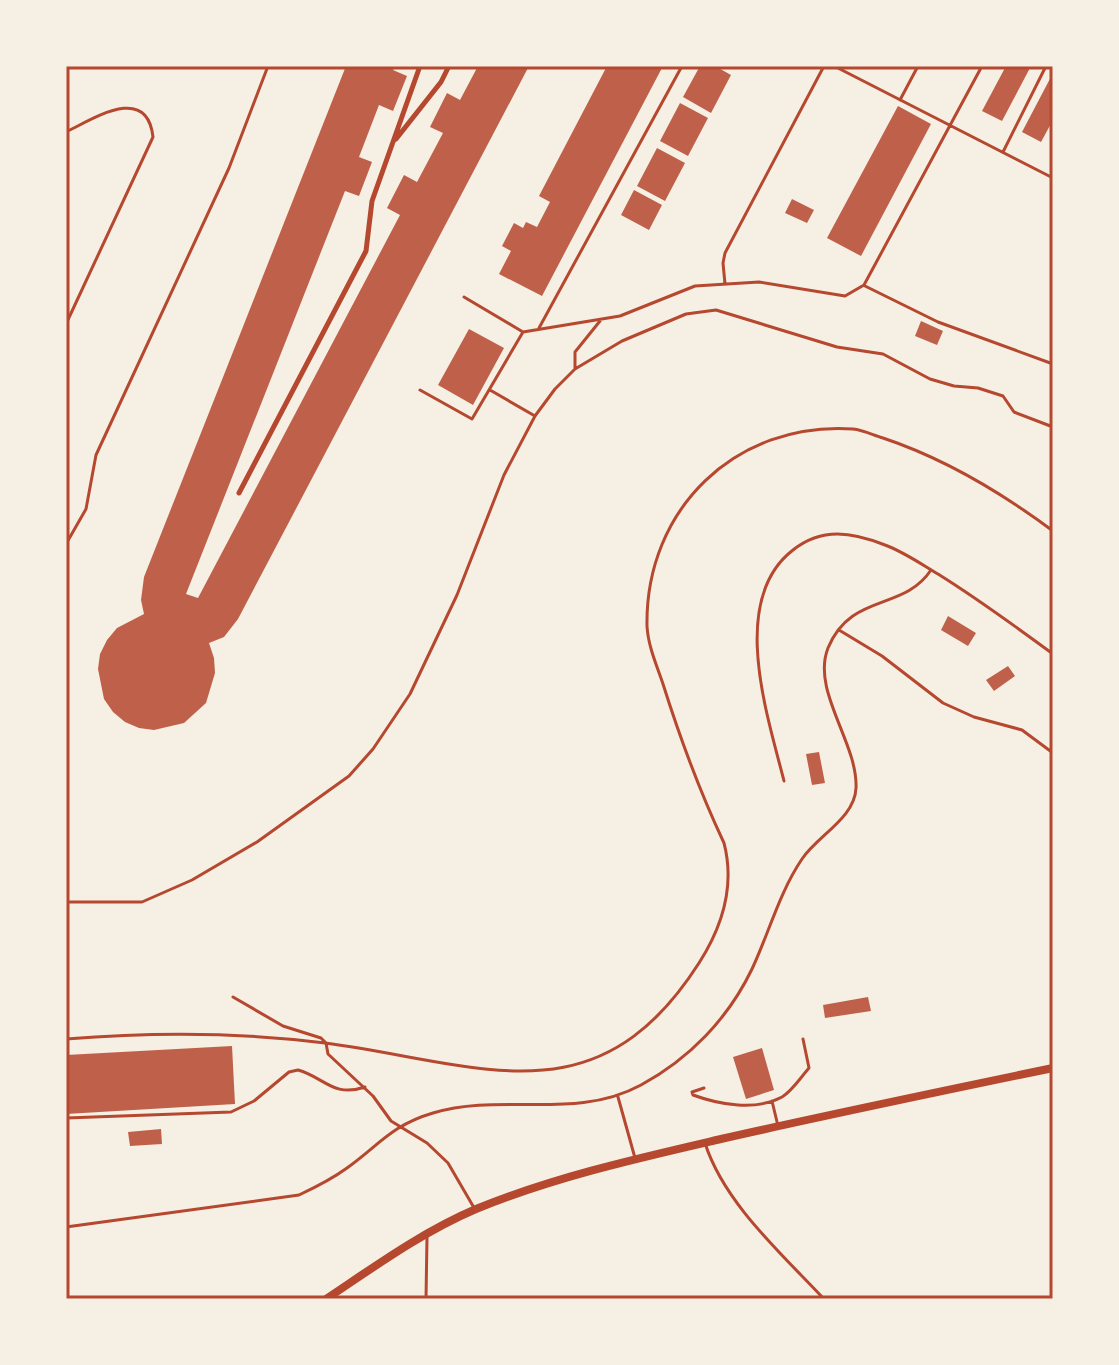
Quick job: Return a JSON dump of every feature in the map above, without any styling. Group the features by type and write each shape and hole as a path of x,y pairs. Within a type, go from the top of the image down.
{"street":[{"path":"239,493 366,251 372,201 420,66"},
{"path":"392,144 441,82 449,66"},
{"path":"326,1299 427,1234 475,1210 528,1190 635,1159 1053,1068"}],"lane":[{"path":"66,544 86,509 96,455 229,168 268,66"},
{"path":"539,328 682,66"},
{"path":"725,284 725,253 824,66"},
{"path":"834,66 1053,178"},
{"path":"900,100 918,66"},
{"path":"464,297 523,332 620,316 695,286 759,282 845,296 864,285 982,66"},
{"path":"1003,152 1046,66"},
{"path":"66,132 111,109 129,106 152,124 153,137 66,324"},
{"path":"864,285 938,322 1053,364"},
{"path":"66,902 142,902 192,880 257,842 349,776 373,749 410,694 457,595 504,475 535,416 575,369 622,341 686,314 716,310 837,347 883,354 930,379 1003,396 1014,412 1053,427"},
{"path":"575,369 575,352 600,321"},
{"path":"420,390 472,419 523,332"},
{"path":"490,390 535,416"},
{"path":"66,1039 184,1032 326,1043 495,1072 542,1071 595,1059 615,1050 654,1020 684,987 714,940 727,899 729,863 724,843 670,706 647,628 649,592 661,545 686,499 722,466 758,444 780,436 856,429 940,461 1053,531"},
{"path":"784,781 762,691 758,642 761,600 776,570 789,553 817,535 847,534 879,543 985,603 1053,654"},
{"path":"66,1227 299,1195 333,1178 398,1127 430,1114 469,1105 570,1105 618,1097 666,1070 702,1041 715,1026 753,968 780,901 801,860 851,805 855,796 855,778 829,695 824,668 828,648 844,622 861,609 904,593 918,585 931,570"},
{"path":"839,630 882,656 943,703 974,717 1022,730 1053,753"},
{"path":"233,997 283,1026 315,1035 326,1043 328,1054 335,1063 365,1087 391,1121 427,1143 448,1163 475,1210"},
{"path":"704,1088 692,1092 693,1095 753,1106 785,1095 809,1068 803,1039"},
{"path":"66,1118 231,1112 254,1101 289,1072 298,1070 334,1088 355,1090 365,1087"},
{"path":"618,1097 635,1159"},
{"path":"772,1101 778,1126"},
{"path":"705,1143 720,1180 824,1299"},
{"path":"426,1299 427,1234"}],"building":[{"path":"346,66 395,66 393,70 407,76 393,111 379,105 359,157 372,162 359,196 345,191 186,594 198,598 400,215 387,208 404,175 417,182 443,133 430,127 447,93 460,100 478,66 529,66 238,619 224,637 209,643 215,673 206,703 184,723 154,730 139,728 125,722 104,699 98,669 100,654 117,628 144,614 141,600 144,577"},
{"path":"607,66 663,66 542,296 499,274 511,251 502,246 514,223 523,228 526,222 537,227 550,202 539,196"},
{"path":"700,66 715,66 731,75 711,113 683,97"},
{"path":"1006,66 1031,66 1002,121 982,111"},
{"path":"1053,73 1053,120 1041,142 1022,132"},
{"path":"680,103 708,118 688,156 660,141"},
{"path":"898,106 931,124 861,256 827,238"},
{"path":"657,148 685,163 665,201 637,186"},
{"path":"634,190 662,205 649,230 621,215"},
{"path":"792,199 814,210 807,223 785,213"},
{"path":"921,321 943,331 937,345 915,336"},
{"path":"469,329 504,348 473,405 438,385"},
{"path":"948,616 976,633 968,646 941,630"},
{"path":"1008,666 1015,676 994,691 986,680"},
{"path":"819,752 825,783 812,785 806,754"},
{"path":"868,997 871,1011 825,1018 823,1005"},
{"path":"232,1046 235,1104 66,1114 66,1055"},
{"path":"762,1048 774,1090 746,1099 733,1057"},
{"path":"161,1129 162,1144 130,1146 128,1132"}]}
